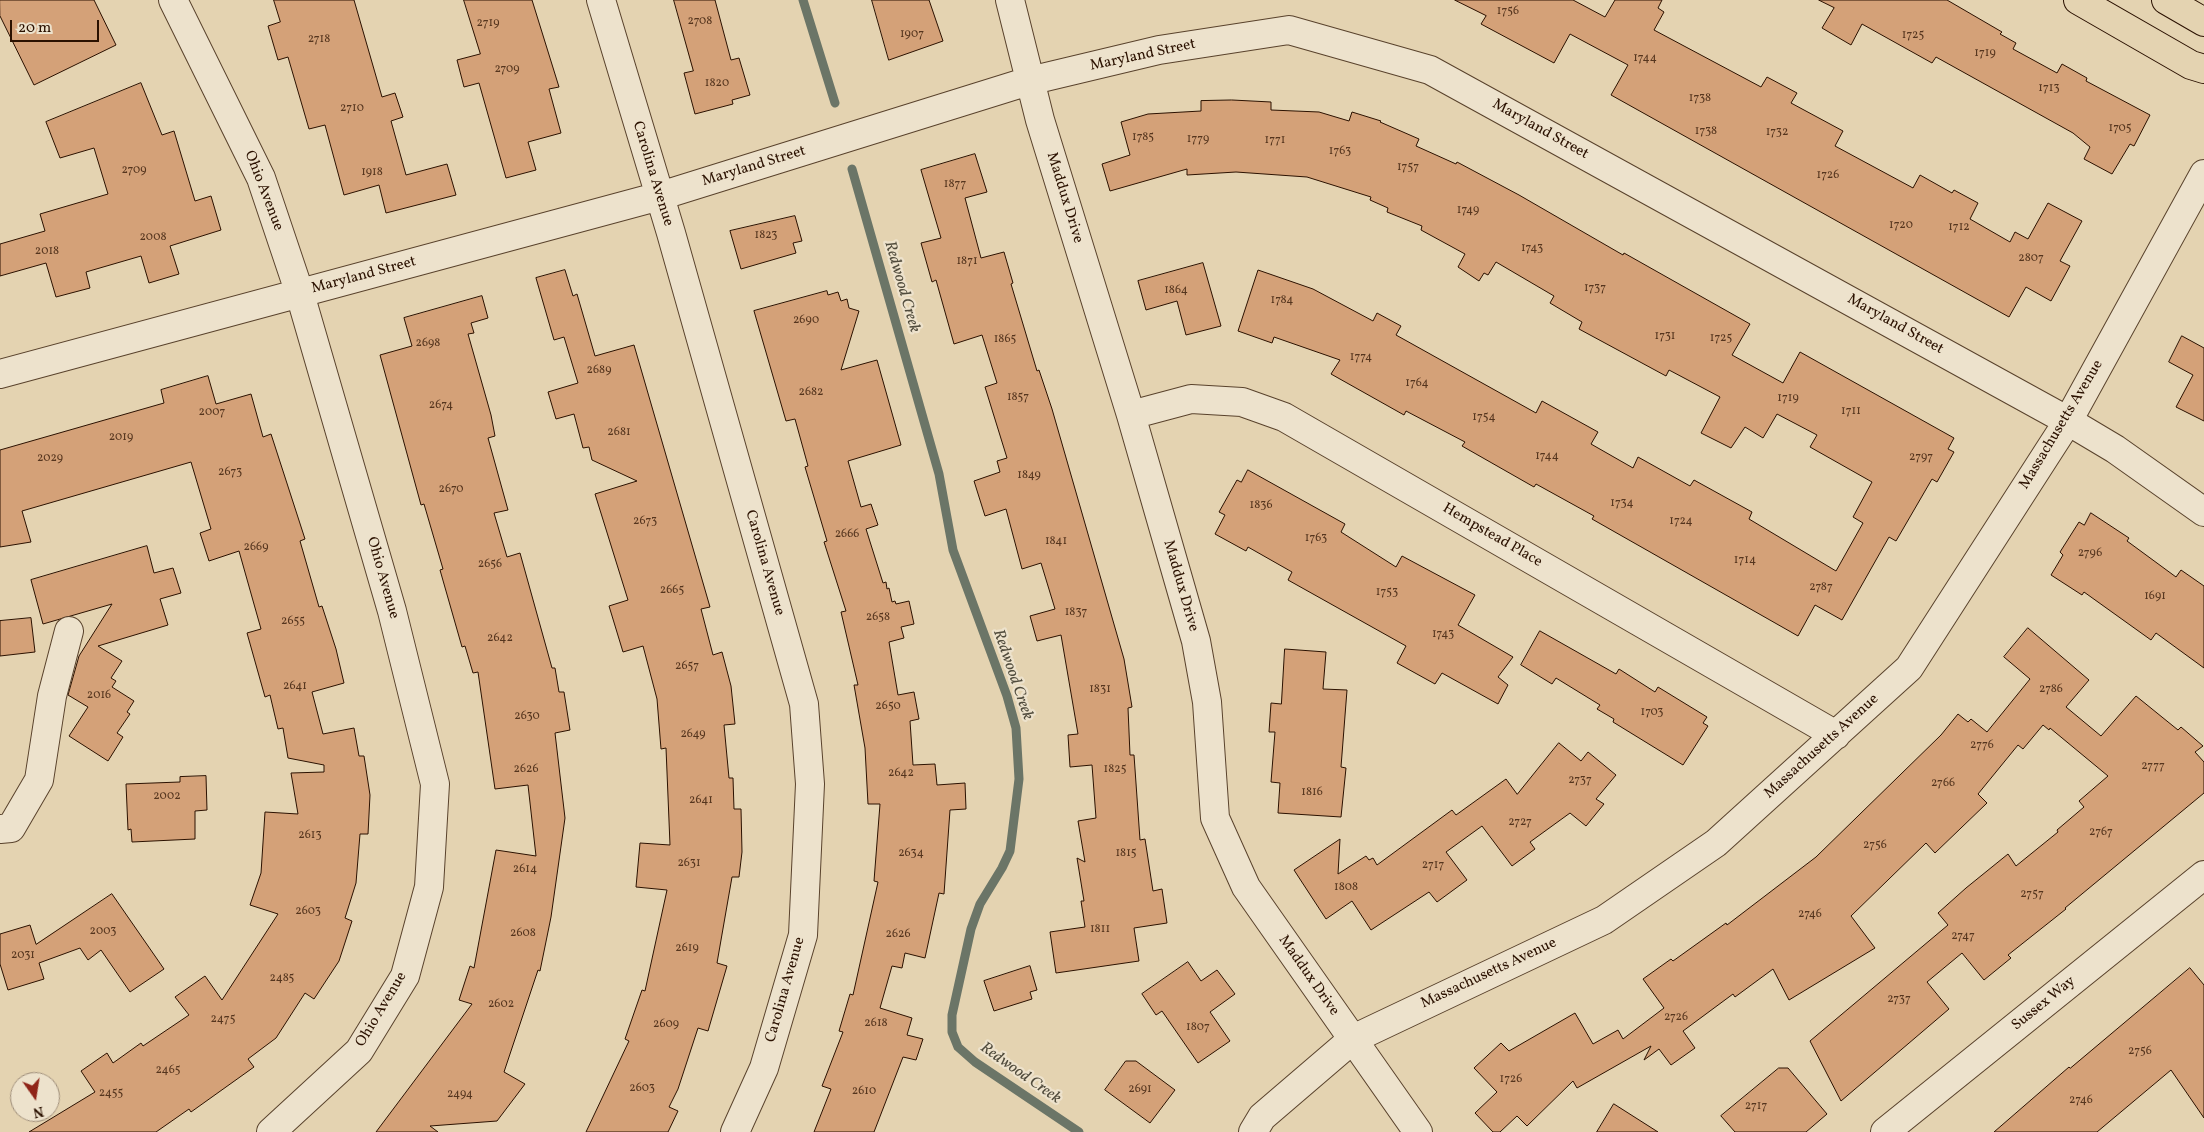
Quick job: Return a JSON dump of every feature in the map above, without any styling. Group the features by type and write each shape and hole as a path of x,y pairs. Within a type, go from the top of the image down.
{"main road":[{"path":"2078,0 2191,65 2204,69"},
{"path":"2166,0 2204,22"}],"street":[{"name":"Ohio Avenue","path":"173,0 261,178 300,294 392,611 435,784 429,887 405,976 359,1051 271,1132"},
{"name":"Carolina Avenue","path":"601,0 660,196 804,704 810,784 803,935 764,1068 735,1132"},
{"name":"Maddux Drive","path":"1010,0 1029,81 1131,416 1196,641 1207,702 1215,818 1246,887 1418,1132"},
{"name":"Maryland Street","path":"0,374 660,196 1029,81 1159,50 1290,30 1430,70 2068,421 2115,449 2204,512"},
{"name":"Massachusetts Avenue","path":"1253,1132 1262,1117 1352,1039 1604,920 1716,843 1909,668 2068,421 2204,174"},
{"name":"Hempstead Place","path":"1131,416 1190,399 1242,402 1284,417 1836,734"},
{"path":"5,829 39,780 52,696 69,631"},
{"name":"Sussex Way","path":"1885,1132 2204,875"}],"building":[{"path":"0,0 94,0 116,45 34,85 0,16"},
{"path":"274,0 354,0 382,97 395,93 403,117 391,121 406,175 447,164 456,195 386,213 379,185 344,195 325,125 309,129 288,57 278,60 268,26 280,22"},
{"path":"464,0 532,0 559,87 549,89 561,133 528,142 536,170 506,178 479,83 464,87 457,60 480,54"},
{"path":"674,0 715,0 731,60 739,58 750,95 732,100 733,104 695,114 684,73 693,71"},
{"path":"872,0 929,0 943,41 889,60"},
{"path":"1455,0 1573,0 1605,17 1615,0 1662,0 1658,8 1664,12 1654,30 1761,87 1767,77 1797,93 1791,103 1843,131 1835,146 1913,188 1920,175 1952,193 1954,190 1978,203 1970,219 2010,242 2015,232 2028,239 2048,203 2082,221 2060,261 2070,266 2051,301 2026,287 2009,317 1611,95 1628,65 1570,34 1554,63 1481,24 1486,16"},
{"path":"1819,0 1947,0 2002,32 2000,34 2016,43 2013,49 2057,73 2062,64 2087,78 2086,81 2150,115 2134,146 2130,144 2112,174 2084,159 2090,147 2073,133 1936,57 1932,63 1862,24 1851,45 1822,28 1834,8"},
{"path":"141,83 162,135 174,131 195,201 211,196 221,230 170,246 179,274 149,283 141,256 86,272 90,288 56,297 46,263 0,276 0,244 45,231 40,214 108,194 94,148 60,158 46,122"},
{"path":"1201,101 1271,102 1271,110 1319,112 1349,121 1352,112 1381,121 1419,139 1416,146 1456,164 1457,162 1519,195 1623,255 1624,253 1750,324 1732,355 1783,383 1800,352 1954,438 1948,449 1954,452 1937,482 1932,479 1896,541 1889,537 1842,620 1815,605 1798,636 1592,519 1594,516 1536,484 1534,487 1462,446 1465,442 1406,411 1404,415 1331,374 1340,360 1274,337 1272,343 1238,331 1258,270 1313,289 1373,321 1377,313 1401,326 1396,335 1536,413 1542,401 1598,432 1591,444 1633,468 1638,457 1690,486 1694,480 1752,512 1749,519 1836,571 1863,523 1853,517 1872,482 1810,447 1817,435 1777,414 1763,438 1745,427 1731,448 1701,433 1720,397 1669,370 1666,376 1579,329 1582,322 1550,303 1554,296 1496,262 1488,275 1484,273 1479,281 1458,267 1465,254 1421,230 1422,226 1387,212 1388,208 1370,200 1371,197 1307,177 1236,172 1187,175 1187,169 1110,191 1102,164 1130,155 1121,122 1148,114 1201,111"},
{"path":"975,154 987,192 965,198 981,258 1004,252 1013,283 1011,284 1037,371 1039,370 1052,409 1124,659 1132,707 1128,708 1130,755 1134,755 1140,840 1145,839 1153,891 1162,889 1167,923 1134,928 1139,961 1056,973 1050,932 1085,927 1081,901 1084,901 1077,858 1085,862 1078,821 1096,818 1092,765 1070,767 1068,735 1078,734 1061,635 1037,641 1030,616 1055,609 1041,563 1022,569 1006,509 985,516 974,481 1000,472 997,461 1007,458 985,387 997,383 982,335 954,344 936,280 932,282 921,243 941,238 921,170"},
{"path":"795,216 802,241 793,243 796,253 741,269 730,231"},
{"path":"1203,263 1221,326 1186,335 1177,301 1146,310 1138,281"},
{"path":"565,270 573,296 577,294 595,356 634,345 710,607 701,609 713,655 722,652 731,686 735,724 724,725 729,778 733,778 734,809 741,809 742,852 739,877 732,877 717,963 727,966 708,1031 698,1028 678,1089 669,1107 678,1111 668,1132 586,1132 629,1041 625,1039 642,990 645,991 667,890 636,887 640,843 670,845 666,748 661,749 657,699 643,646 623,652 609,606 628,600 595,494 637,481 592,460 589,447 583,448 574,414 556,419 548,392 578,383 564,337 554,340 536,278"},
{"path":"827,291 828,295 838,292 841,301 847,299 849,308 859,311 841,370 877,360 901,445 848,461 861,507 871,504 878,525 866,529 883,583 886,582 887,589 889,588 892,602 895,601 896,604 909,601 914,624 901,627 904,638 889,642 898,695 914,692 919,719 910,721 913,765 935,764 937,785 965,783 966,809 950,810 944,894 939,893 925,958 905,953 902,968 892,966 880,1008 912,1018 907,1035 923,1039 916,1060 903,1057 874,1132 814,1132 831,1089 822,1086 843,1032 839,1031 850,994 853,995 878,882 874,881 880,804 868,804 865,748 854,685 858,685 841,612 846,611 824,542 827,541 805,467 808,466 795,419 786,421 754,311"},
{"path":"482,296 488,318 471,323 474,333 468,334 491,415 495,436 488,438 508,510 494,513 507,557 520,553 552,668 555,668 559,692 564,692 570,730 555,733 565,818 551,917 540,971 538,970 504,1072 525,1084 497,1121 430,1126 438,1132 376,1132 472,1004 459,1000 470,966 474,968 496,850 536,856 528,785 495,789 478,672 473,673 465,646 462,647 440,570 443,569 424,504 421,505 380,355 412,346 404,318"},
{"path":"2182,336 2204,348 2204,421 2176,407 2193,375 2169,362"},
{"path":"208,376 216,404 251,394 263,437 271,434 305,539 300,541 319,607 322,606 336,649 344,683 312,692 323,734 354,728 359,756 364,756 370,795 368,834 360,834 356,883 345,918 352,921 339,961 314,999 305,993 276,1038 248,1059 254,1067 191,1112 189,1109 156,1132 29,1132 46,1122 60,1122 60,1113 95,1092 81,1071 107,1053 113,1063 141,1043 143,1046 189,1015 175,997 205,976 222,1000 278,914 250,905 261,873 265,812 298,814 291,773 324,772 324,765 288,758 283,728 278,729 270,695 265,697 247,633 261,629 239,551 209,561 200,533 211,529 191,462 22,511 31,542 0,547 0,450 164,403 161,390"},
{"path":"1248,470 1345,524 1341,532 1396,567 1402,556 1475,595 1458,625 1513,657 1498,677 1508,685 1498,704 1442,673 1435,684 1397,663 1406,646 1288,580 1292,572 1248,547 1246,551 1215,534 1225,515 1219,512 1237,480 1241,482"},
{"path":"2091,513 2129,538 2127,541 2176,577 2181,570 2204,586 2204,668 2156,633 2151,640 2084,592 2082,595 2051,575 2063,555 2060,552 2079,522 2084,525"},
{"path":"147,546 154,573 173,568 181,593 160,599 168,625 98,646 122,661 111,678 116,681 112,687 134,701 127,712 130,714 117,733 123,737 108,761 69,736 88,707 68,695 79,656 112,604 43,624 31,580"},
{"path":"31,618 35,652 0,656 0,621"},
{"path":"2028,628 2089,680 2066,707 2101,736 2136,696 2178,730 2181,727 2203,746 2195,752 2204,762 2204,793 2008,955 2011,958 1984,980 1962,953 1927,982 1949,1009 1841,1101 1810,1041 1948,925 1938,913 1966,888 2008,854 2016,866 2058,832 2057,830 2084,807 2079,801 2108,776 2050,728 2049,730 2043,725 2023,749 2018,745 1978,794 1987,803 1935,853 1926,843 1851,916 1875,948 1789,1000 1773,969 1735,997 1733,994 1683,1031 1695,1048 1671,1065 1659,1049 1644,1060 1651,1046 1577,1088 1573,1081 1527,1126 1517,1116 1500,1132 1493,1132 1475,1113 1497,1092 1474,1068 1501,1043 1509,1051 1575,1013 1593,1044 1618,1030 1623,1039 1664,1008 1643,979 1671,959 1673,961 1726,923 1727,925 1816,857 1941,735 1958,714 1968,722 1971,719 1987,732 2030,679 2004,657"},
{"path":"1540,631 1616,674 1619,669 1655,692 1658,687 1707,717 1703,723 1708,726 1683,765 1613,722 1614,719 1597,709 1600,705 1556,678 1552,684 1521,665"},
{"path":"1285,649 1326,652 1323,689 1347,690 1341,767 1346,768 1341,817 1278,813 1280,783 1271,782 1275,732 1269,732 1271,703 1281,704"},
{"path":"1559,743 1581,761 1588,752 1616,775 1596,799 1604,804 1586,826 1570,813 1530,842 1535,849 1512,866 1482,826 1446,852 1467,880 1437,902 1429,892 1371,930 1352,901 1326,919 1294,870 1340,839 1338,874 1366,856 1369,860 1373,858 1377,865 1452,810 1456,815 1506,779 1517,794"},
{"path":"206,776 207,810 195,811 195,839 132,842 131,829 128,830 126,784 180,782 180,777"},
{"path":"112,894 164,969 130,992 101,950 88,960 80,948 39,963 44,979 8,990 0,964 0,934 30,925 36,944"},
{"path":"1188,962 1201,981 1217,970 1235,994 1210,1012 1230,1041 1198,1063 1162,1011 1156,1015 1142,994"},
{"path":"1030,966 1037,990 1030,992 1032,999 994,1011 984,981"},
{"path":"2190,968 2204,985 2204,1118 2171,1070 2097,1132 1994,1132 2069,1067"},
{"path":"1126,1061 1136,1061 1175,1090 1150,1123 1105,1090"},
{"path":"1779,1068 1788,1068 1827,1114 1806,1132 1735,1132 1721,1116"},
{"path":"1614,1104 1658,1132 1597,1132"}],"waterway":[{"name":"Redwood Creek","path":"803,0 835,103"},
{"name":"Redwood Creek","path":"852,169 939,474 953,550 1007,696 1016,728 1019,779 1010,851 980,904 971,929 952,1015 952,1032 958,1047 975,1062 1079,1132"}]}
